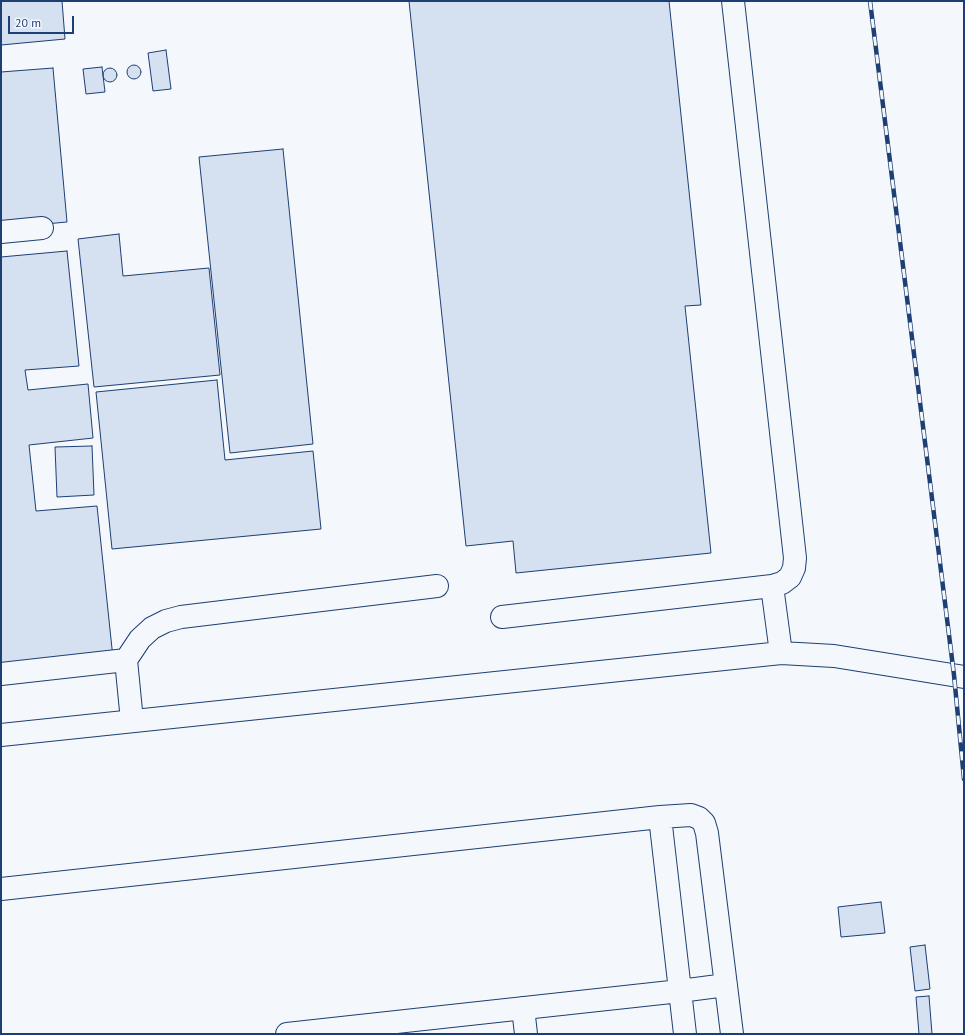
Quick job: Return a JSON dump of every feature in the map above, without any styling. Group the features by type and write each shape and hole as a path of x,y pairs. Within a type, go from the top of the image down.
{"street":[{"path":"502,617 772,586 782,583 790,577 794,568 795,558 733,1"},
{"path":"1,232 42,228"},
{"path":"132,721 126,660 140,639 152,628 166,621 437,586"},
{"path":"772,586 781,653"},
{"path":"1,735 781,653 834,656 964,677"},
{"path":"1,674 126,660"},
{"path":"1,889 691,814 699,818 704,823 707,832 732,1034"},
{"path":"660,817 685,1034"},
{"path":"287,1034 316,1032 726,985"},
{"path":"523,1008 526,1034"}],"building":[{"path":"1,1 62,1 65,39 1,45"},
{"path":"409,1 669,1 701,305 685,306 711,553 516,573 513,541 466,546"},
{"path":"166,50 171,89 153,91 148,53"},
{"path":"134,65 139,67 141,72 139,77 134,79 129,77 127,72 129,67"},
{"path":"102,67 105,92 86,94 83,69"},
{"path":"53,68 67,222 1,228 1,72"},
{"path":"110,68 115,70 117,75 115,80 110,82 105,80 103,75 105,70"},
{"path":"283,149 313,444 230,453 199,157"},
{"path":"119,234 123,276 209,268 220,375 94,387 78,239"},
{"path":"67,251 79,366 25,370 28,390 88,384 93,438 29,445 36,511 97,506 113,658 1,668 1,257"},
{"path":"217,380 225,460 313,451 321,529 112,549 96,392"},
{"path":"92,446 94,495 57,497 55,447"},
{"path":"881,902 885,933 841,937 838,907"},
{"path":"925,945 930,989 915,991 910,947"},
{"path":"929,996 932,1034 919,1034 916,997"}],"railway":[{"path":"870,1 954,675 964,779"}]}
